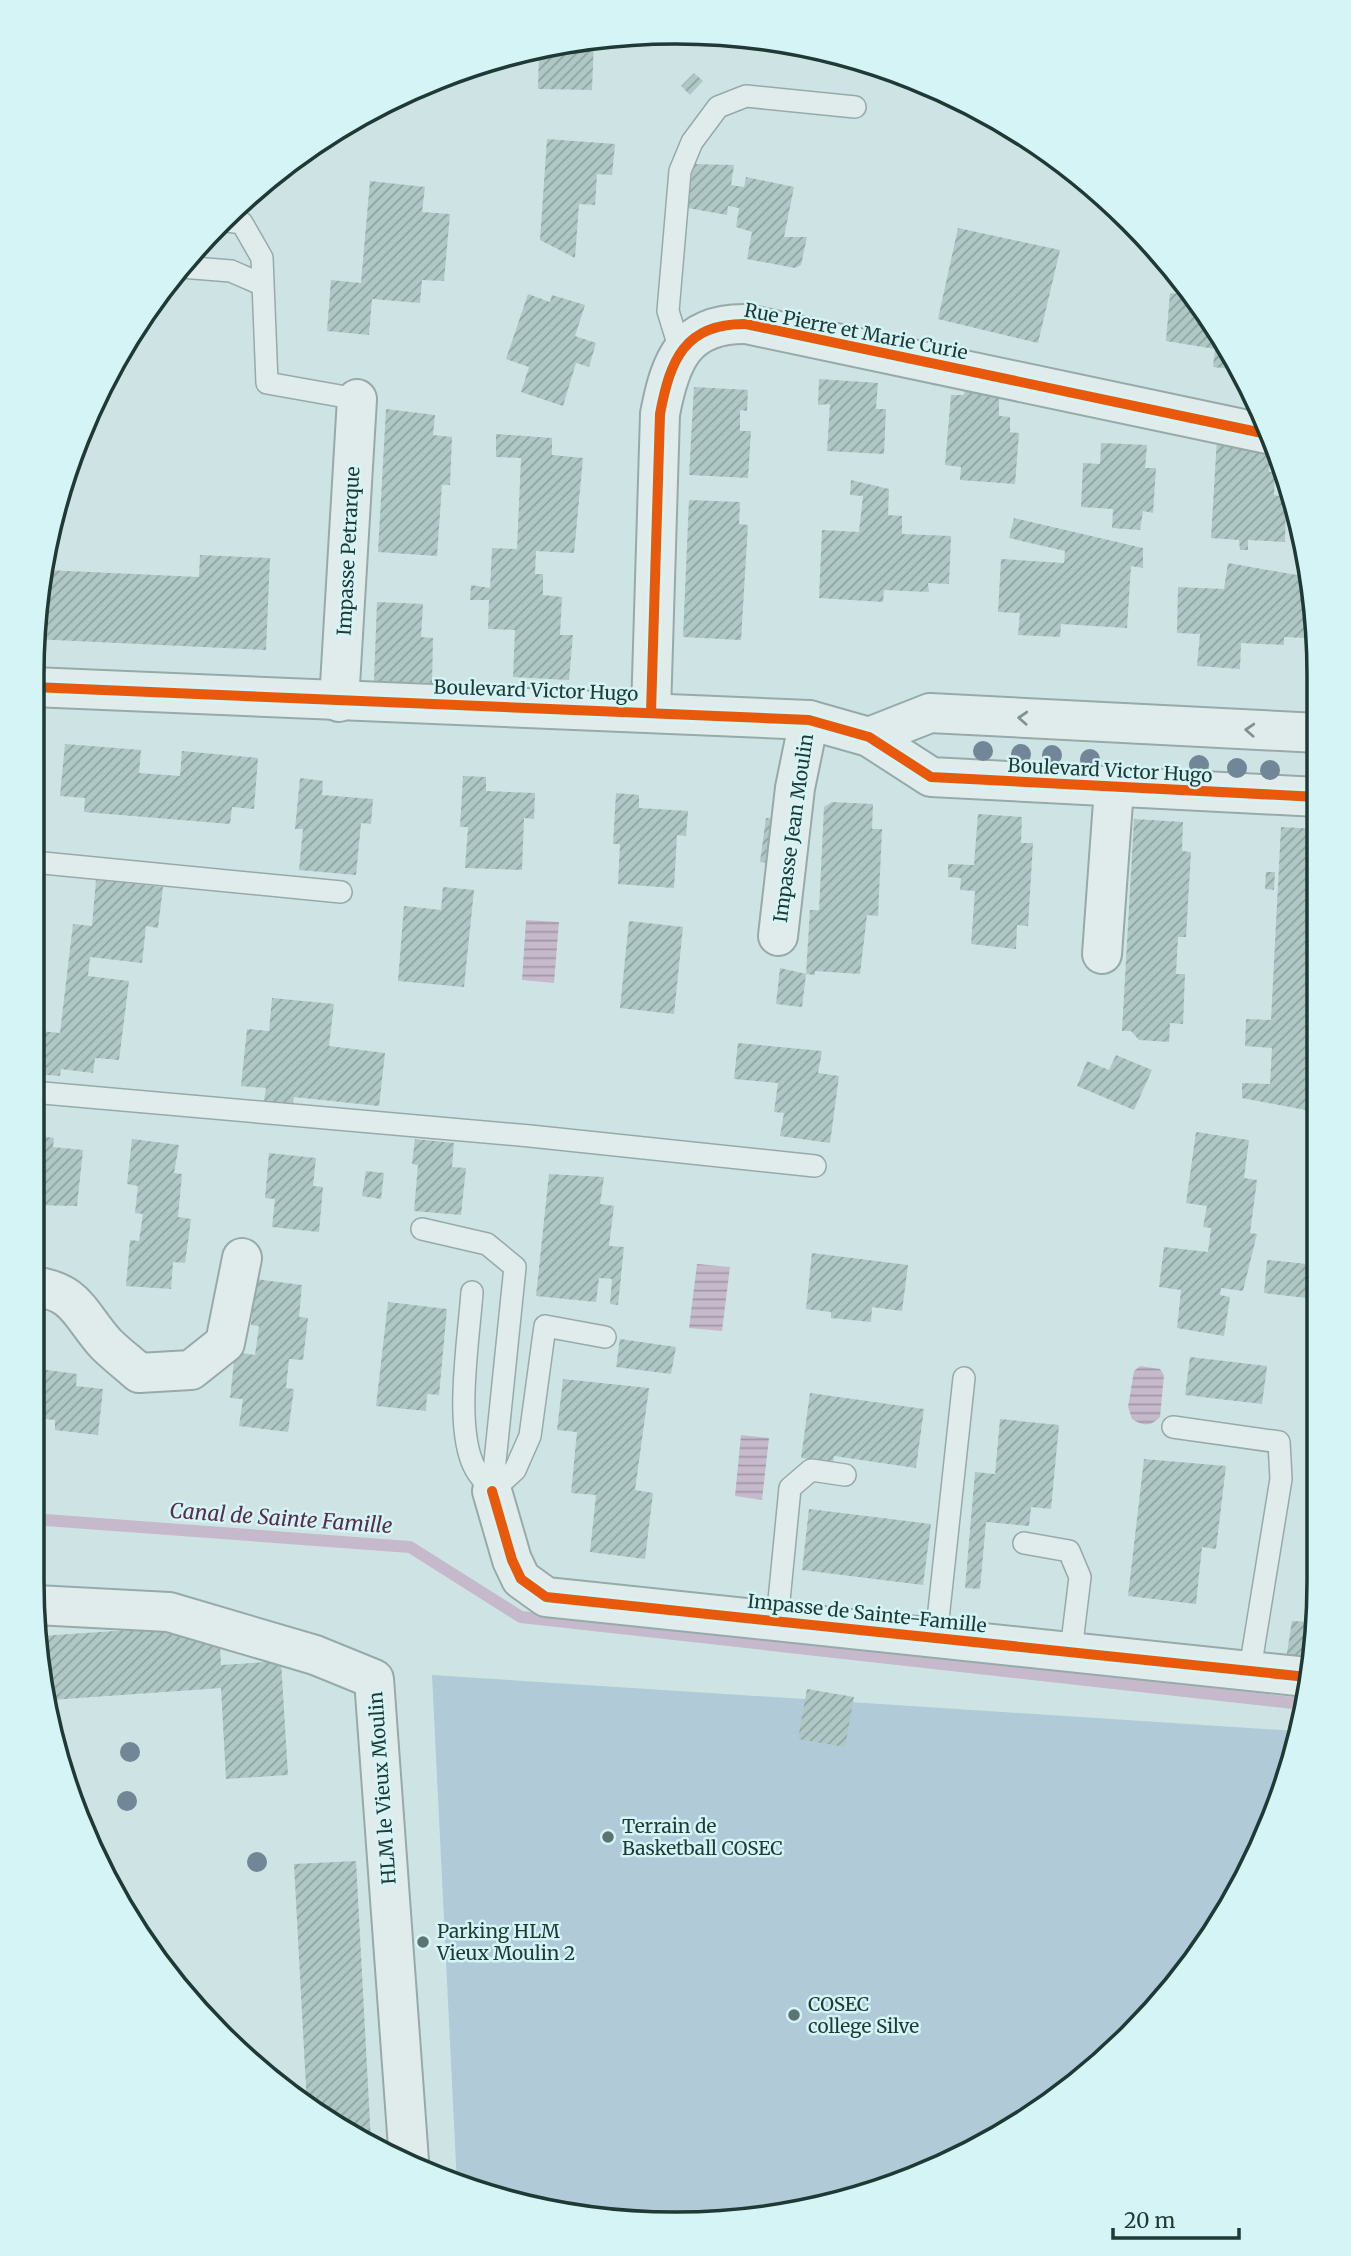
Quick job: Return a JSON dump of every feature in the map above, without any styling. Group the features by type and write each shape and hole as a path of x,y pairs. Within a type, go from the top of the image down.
{"street":[{"name":"Rue Pierre et Marie Curie","path":"680,350 704,331 722,324 746,324 1258,432"},
{"path":"651,712 660,414 667,378 680,350"},
{"name":"Impasse Petrarque","path":"339,702 357,399"},
{"name":"Boulevard Victor Hugo","path":"44,688 809,720 869,737 931,777 1307,797"},
{"path":"869,737 930,713 1307,732"},
{"name":"Impasse Jean Moulin","path":"778,936 795,788 809,720"},
{"path":"1102,954 1114,788"},
{"path":"44,1288 55,1289 80,1309 106,1344 139,1373 191,1370 225,1343 242,1258"},
{"name":"Impasse de Sainte-Famille","path":"492,1491 512,1560 521,1579 546,1597 1300,1675"},
{"name":"HLM le Vieux Moulin","path":"45,1605 169,1612 315,1655 374,1679 408,2153"}],"lane":[{"path":"680,350 668,311 680,171 692,142 718,107 746,96 855,107"},
{"path":"236,222 243,223 262,258 267,383 357,399"},
{"path":"193,268 231,271 261,284"},
{"path":"44,863 341,892"},
{"path":"44,1093 530,1136 816,1166"},
{"path":"422,1229 487,1244 515,1267 492,1491"},
{"path":"472,1292 464,1418 466,1441 475,1468 492,1491"},
{"path":"492,1491 515,1470 530,1436 545,1326 605,1336"},
{"path":"936,1638 964,1378"},
{"path":"1173,1427 1279,1442 1281,1479 1250,1669"},
{"path":"777,1621 790,1488 811,1470 845,1475"},
{"path":"1024,1543 1069,1551 1080,1577 1071,1651"}],"shaded area":[{"path":"526,920 559,922 554,983 522,980"},
{"path":"697,1264 730,1267 722,1331 689,1328"},
{"path":"1140,1366 1160,1369 1164,1375 1160,1417 1153,1423 1139,1423 1132,1419 1128,1407 1134,1371"},
{"path":"741,1435 769,1438 762,1500 735,1496"},
{"name":"COSEC college Silve","path":"432,1675 1289,1730 1274,1784 1242,1860 1223,1896 1177,1965 1122,2027 1092,2055 1060,2082 991,2128 955,2147 879,2179 799,2200 717,2211 634,2211 593,2207 512,2191 456,2173"}],"building":[{"path":"594,49 592,90 538,89 539,59"},
{"path":"694,73 703,81 690,95 681,86"},
{"path":"547,139 615,144 612,175 597,174 595,205 579,204 575,258 540,240"},
{"path":"693,164 734,165 731,185 744,187 746,177 794,187 784,237 807,237 801,265 795,268 747,259 752,232 736,227 739,208 728,206 727,215 688,208"},
{"path":"370,181 425,187 422,212 450,214 444,281 422,280 420,303 372,299 369,335 327,331 331,280 361,283"},
{"path":"958,228 1060,250 1038,343 938,319"},
{"path":"1170,293 1179,294 1201,325 1228,369 1213,367 1215,349 1166,341"},
{"path":"528,294 550,302 552,295 585,305 575,336 596,343 589,367 576,363 563,406 521,392 529,367 506,359"},
{"path":"819,379 878,383 876,409 886,409 884,454 827,451 830,404 818,405"},
{"path":"966,383 999,390 999,416 1010,417 1010,432 1019,433 1015,484 960,480 961,467 945,465 951,395 964,395"},
{"path":"694,387 748,390 747,411 740,410 740,431 751,431 748,478 689,475"},
{"path":"386,409 435,415 433,435 452,437 450,485 442,485 437,556 378,552"},
{"path":"496,434 552,438 552,455 583,458 574,553 536,551 535,574 543,574 543,595 562,597 560,635 573,635 569,680 513,677 515,630 488,629 489,600 470,600 471,585 490,588 492,548 517,549 521,458 496,457"},
{"path":"1217,438 1264,448 1270,462 1269,472 1274,472 1275,475 1274,495 1281,496 1286,511 1285,542 1248,540 1248,550 1240,550 1239,540 1211,538"},
{"path":"1101,443 1147,445 1145,468 1156,468 1153,513 1143,511 1140,530 1112,528 1113,509 1081,507 1083,463 1100,464"},
{"path":"851,480 889,489 888,515 902,516 902,534 951,536 949,584 928,583 929,592 884,590 883,602 819,598 822,530 859,532 863,496 850,495"},
{"path":"689,500 740,502 739,524 748,525 741,640 683,637"},
{"path":"1014,518 1143,548 1143,568 1131,566 1127,628 1061,624 1060,637 1018,635 1020,613 998,612 1001,559 1064,563 1065,551 1009,538"},
{"path":"200,555 270,558 266,650 45,640 53,570 199,577"},
{"path":"1228,563 1299,575 1305,638 1284,637 1284,645 1241,643 1240,669 1197,666 1200,634 1177,633 1178,587 1224,589"},
{"path":"377,602 423,604 421,637 433,638 432,683 374,681"},
{"path":"65,744 141,750 139,773 180,776 182,751 258,758 254,809 232,807 230,824 84,812 85,798 60,796"},
{"path":"463,776 486,777 486,791 535,793 534,819 524,818 522,870 465,868 468,827 460,827"},
{"path":"300,778 323,781 322,795 373,799 371,824 361,823 356,875 299,870 303,829 295,829"},
{"path":"616,793 639,795 639,808 688,811 686,836 677,835 674,888 618,884 620,844 613,844"},
{"path":"832,802 873,804 872,829 882,829 878,916 867,915 860,974 815,971 815,975 806,974 810,910 819,910 824,807"},
{"path":"978,814 1022,817 1021,843 1033,843 1028,926 1017,925 1016,949 971,944 975,891 960,890 961,878 948,877 948,864 974,865"},
{"path":"766,818 784,819 779,865 760,862"},
{"path":"1134,819 1183,822 1182,851 1191,852 1186,937 1178,937 1176,974 1185,974 1183,1024 1170,1023 1169,1042 1139,1040 1131,1031 1122,1031"},
{"path":"1281,827 1307,828 1307,1110 1242,1098 1242,1083 1270,1084 1272,1048 1245,1046 1246,1019 1271,1020"},
{"path":"1266,872 1275,872 1274,890 1265,889"},
{"path":"96,880 163,887 158,928 146,926 142,963 90,957 88,976 129,981 119,1060 95,1058 93,1073 61,1069 60,1076 44,1075 44,1031 60,1033 73,924 92,926"},
{"path":"443,887 474,890 464,987 398,981 404,906 441,910"},
{"path":"629,921 683,927 674,1014 620,1008"},
{"path":"780,968 806,974 802,1007 776,1004"},
{"path":"272,998 334,1004 329,1046 385,1053 379,1106 294,1097 293,1104 264,1101 266,1088 241,1086 247,1029 269,1031"},
{"path":"738,1043 822,1051 818,1073 839,1076 830,1143 780,1136 784,1113 774,1112 778,1083 734,1079"},
{"path":"1116,1055 1152,1070 1134,1110 1077,1086 1087,1061 1109,1070"},
{"path":"1196,1132 1249,1140 1244,1178 1257,1180 1250,1233 1257,1234 1243,1291 1221,1288 1220,1295 1230,1297 1224,1336 1177,1328 1181,1290 1159,1287 1164,1247 1208,1252 1211,1228 1203,1227 1207,1206 1186,1203"},
{"path":"44,1137 54,1138 53,1147 83,1150 77,1206 44,1205"},
{"path":"132,1139 179,1145 174,1173 182,1174 178,1217 191,1219 185,1263 173,1262 171,1289 126,1286 130,1240 139,1241 143,1214 135,1213 138,1186 127,1184"},
{"path":"415,1139 454,1143 452,1167 466,1168 461,1215 414,1211 418,1165 412,1164"},
{"path":"269,1153 316,1158 313,1186 323,1187 319,1232 272,1227 275,1199 265,1198"},
{"path":"366,1171 384,1173 381,1199 362,1196"},
{"path":"549,1174 604,1177 600,1204 614,1206 609,1246 624,1247 618,1305 610,1304 612,1279 599,1278 596,1302 536,1296"},
{"path":"812,1253 908,1265 902,1311 872,1307 871,1322 831,1318 831,1312 806,1309"},
{"path":"1267,1260 1307,1264 1307,1298 1264,1293"},
{"path":"255,1279 302,1285 299,1317 308,1318 303,1360 289,1359 286,1388 294,1389 288,1432 239,1426 243,1399 230,1398 235,1352 255,1355 259,1326 251,1325"},
{"path":"388,1302 447,1309 439,1395 427,1394 426,1411 376,1406"},
{"path":"620,1339 676,1347 671,1374 616,1367"},
{"path":"1190,1357 1267,1366 1262,1404 1185,1395"},
{"path":"44,1370 77,1374 76,1386 103,1389 98,1435 55,1430 55,1420 44,1419"},
{"path":"563,1379 649,1388 635,1490 653,1493 645,1559 590,1552 596,1495 571,1493 577,1432 557,1430"},
{"path":"810,1393 924,1409 916,1468 834,1456 833,1462 801,1458"},
{"path":"1000,1419 1059,1425 1051,1509 1031,1507 1029,1526 986,1522 980,1589 965,1588 975,1472 995,1474"},
{"path":"1144,1459 1226,1466 1216,1549 1202,1547 1196,1604 1128,1596"},
{"path":"809,1509 931,1524 923,1585 802,1570"},
{"path":"1292,1621 1306,1622 1302,1660 1286,1659"},
{"path":"219,1624 221,1665 281,1661 288,1775 226,1779 221,1688 55,1700 46,1636"},
{"path":"807,1689 854,1697 845,1747 798,1739"},
{"path":"356,1861 371,2134 306,2093 294,1864"}],"waterway":[{"name":"Canal de Sainte Famille","path":"44,1520 410,1547 521,1617 1295,1703"}],"cycle path":[{"path":"651,712 660,414 675,362 694,338 708,330 725,325 746,324 1258,432"},
{"path":"44,687 809,720 869,737 931,777 1307,796"},
{"path":"492,1491 512,1560 521,1579 546,1597 1300,1676"}],"place":[{"name":"Terrain de Basketball COSEC","path":"608,1837"},
{"name":"Parking HLM Vieux Moulin 2","path":"423,1942"},
{"name":"COSEC college Silve","path":"794,2015"}]}
